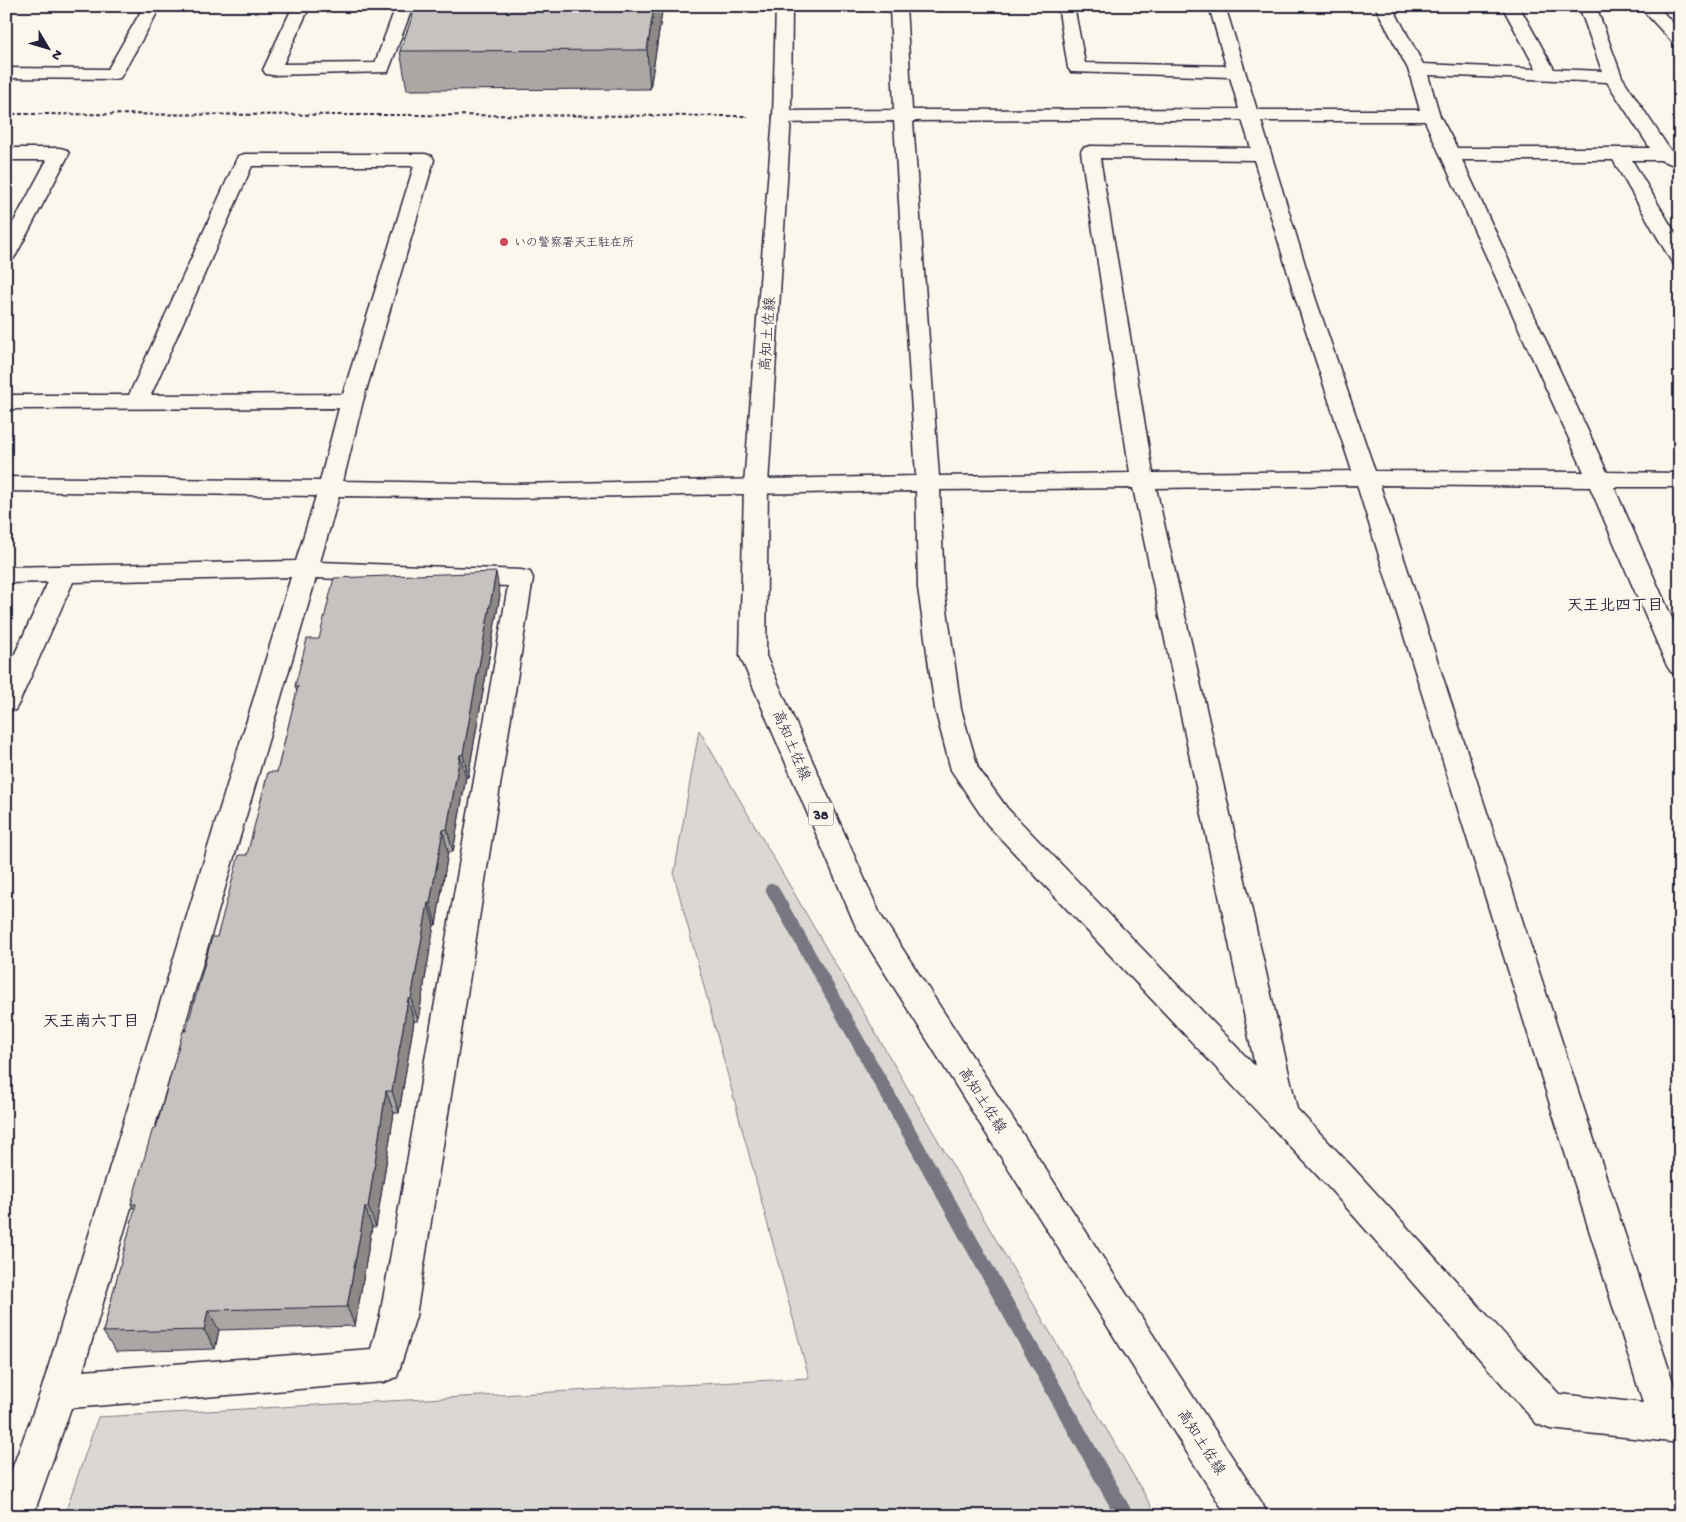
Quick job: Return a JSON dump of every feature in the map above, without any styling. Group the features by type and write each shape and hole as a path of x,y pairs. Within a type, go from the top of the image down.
{"street":[{"path":"6,73 114,74 154,6"},
{"path":"302,6 272,70 382,68 404,6"},
{"name":"高知土佐線","path":"784,6 782,117 756,485 753,656 867,919 1249,1516"},
{"path":"898,6 903,116 928,484 931,588 948,709 965,770 997,816 1342,1179 1550,1411 1674,1424 1366,478 1306,300 1217,6"},
{"path":"1066,6 1077,68 1238,72"},
{"path":"1383,6 1417,69 1431,116 1599,480 1680,666"},
{"path":"1510,6 1547,73"},
{"path":"1588,6 1614,77 1672,158"},
{"path":"1647,6 1680,40"},
{"path":"1417,69 1614,77"},
{"path":"782,117 1249,114 1431,116"},
{"path":"1261,154 1090,152 1143,481 1282,1116"},
{"path":"1450,154 1619,153 1672,158"},
{"path":"1619,153 1680,259"},
{"path":"6,154 60,154 6,255"},
{"path":"14,1516 59,1391 330,488 352,401 425,160 245,160 137,401"},
{"path":"6,402 352,401"},
{"path":"6,484 515,491 756,485 1366,478 1680,480"},
{"path":"6,575 304,570 521,578 398,1316 384,1365 59,1391"},
{"path":"6,703 64,575"}],"path":[{"path":"6,114 782,117"}],"shaded area":[{"path":"699,730 1157,1516 64,1516 98,1417 809,1378 674,875"}],"building":[{"path":"416,6 654,6 647,50 400,51"},
{"path":"496,572 463,754 460,755 447,829 443,830 411,999 408,999 392,1091 386,1091 368,1207 365,1207 347,1307 208,1310 204,1330 103,1332 136,1204 131,1204 153,1128 156,1128 183,1031 186,1031 212,937 217,937 239,855 247,855 268,772 277,772 298,686 295,686 307,639 319,639 334,578"}],"waterway":[{"path":"772,889 1126,1516"}],"place":[{"name":"いの警察署天王駐在所","path":"504,242"}],"district":[{"name":"天王北四丁目","path":"1615,604"},
{"name":"天王南六丁目","path":"91,1020"}]}
